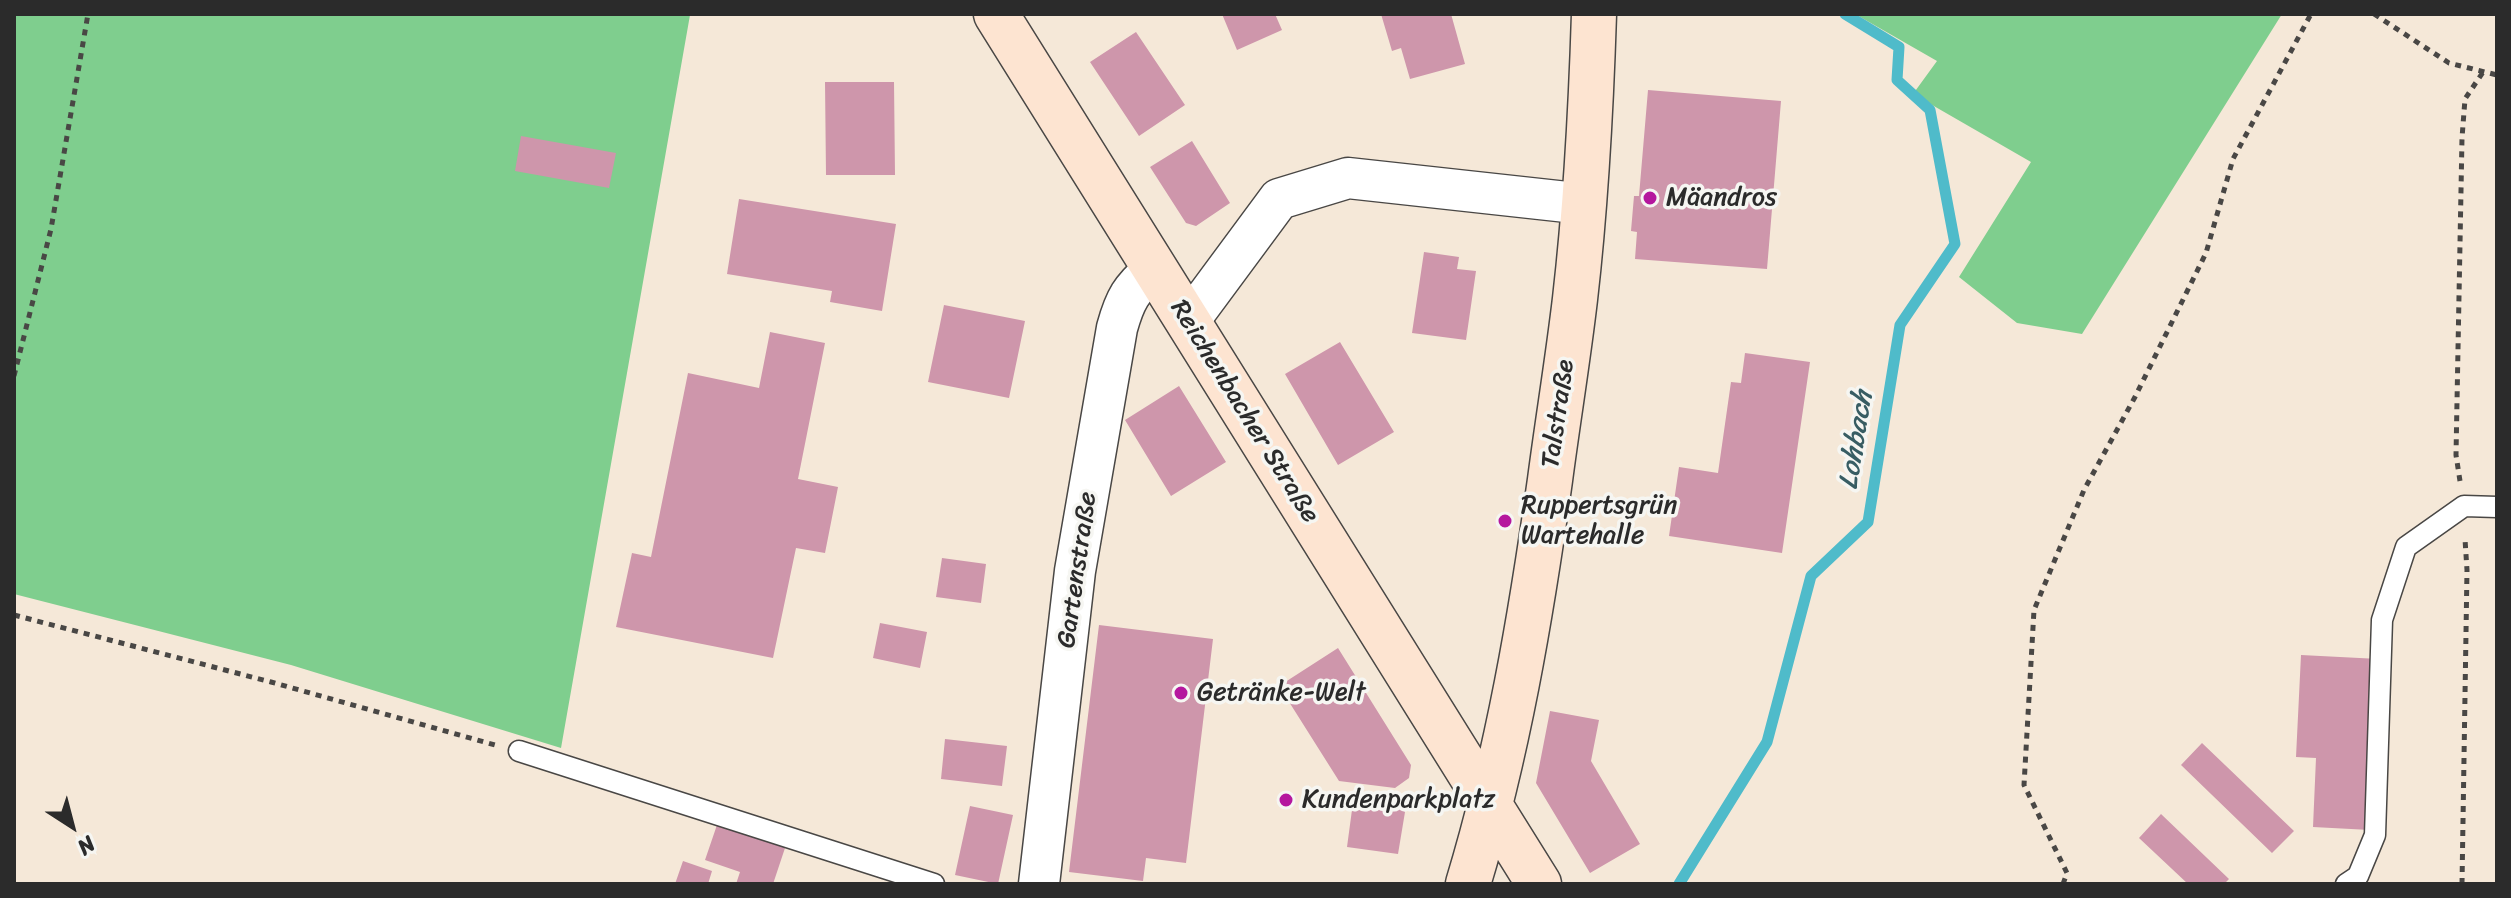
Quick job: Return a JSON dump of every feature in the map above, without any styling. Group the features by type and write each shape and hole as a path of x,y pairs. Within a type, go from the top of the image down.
{"street":[{"name":"Reichenbacher Straße","path":"996,14 1539,884"},
{"name":"Talstraße","path":"1468,884 1490,810 1527,636 1576,295 1585,204 1594,14"},
{"path":"1188,322 1279,199 1348,178 1585,204"},
{"name":"Gartenstraße","path":"1039,884 1075,571 1117,328 1125,299 1137,283 1154,269"}],"lane":[{"path":"2346,884 2358,876 2375,835 2382,620 2406,547 2464,506 2497,507"},
{"path":"519,751 934,884"}],"path":[{"path":"14,376 51,229 88,14"},
{"path":"2063,884 2067,873 2024,785 2034,610 2084,490 2135,397 2206,253 2233,159 2311,14"},
{"path":"2374,14 2449,63 2497,75"},
{"path":"2462,884 2467,570 2464,506 2456,455 2462,138 2465,99 2483,72"},
{"path":"14,615 519,751"}],"green space":[{"path":"14,14 690,15 561,748 291,665 14,594"},
{"path":"1855,14 2282,14 2082,334 2017,323 1959,277 2031,162 1913,94 1937,61"}],"building":[{"path":"1222,14 1275,14 1282,30 1237,50"},
{"path":"1381,14 1451,14 1465,64 1410,79 1401,48 1392,51"},
{"path":"1136,32 1185,105 1139,136 1090,62"},
{"path":"825,82 894,82 895,175 826,175"},
{"path":"1648,90 1781,101 1767,269 1635,259 1637,232 1631,231 1634,196 1639,196"},
{"path":"521,136 616,153 609,188 515,171"},
{"path":"1192,141 1230,203 1196,226 1186,223 1150,167"},
{"path":"739,199 896,224 882,311 830,302 832,291 727,274"},
{"path":"1424,252 1459,257 1457,269 1476,271 1466,340 1412,333"},
{"path":"944,305 1025,321 1009,398 928,382"},
{"path":"770,332 825,343 798,479 838,487 825,553 796,548 773,658 616,627 632,553 651,557 688,373 759,388"},
{"path":"1340,342 1394,432 1338,465 1285,374"},
{"path":"1745,353 1810,362 1782,553 1669,536 1679,467 1718,473 1731,382 1741,383"},
{"path":"1179,386 1226,462 1171,496 1125,420"},
{"path":"942,558 986,564 981,603 936,597"},
{"path":"880,623 927,632 920,668 873,658"},
{"path":"1099,625 1213,639 1186,863 1146,858 1143,881 1069,872"},
{"path":"1338,648 1411,765 1409,778 1395,788 1339,781 1279,686"},
{"path":"2301,655 2379,659 2370,830 2313,827 2316,758 2296,757"},
{"path":"1550,711 1599,720 1591,761 1640,844 1590,873 1536,783"},
{"path":"945,739 1007,746 1002,786 941,779"},
{"path":"2202,743 2294,831 2272,853 2181,765"},
{"path":"1354,795 1394,800 1405,812 1398,854 1347,847"},
{"path":"970,806 1013,815 998,884 955,875"},
{"path":"2161,814 2229,879 2224,884 2188,884 2139,838"},
{"path":"718,822 786,845 773,884 736,884 740,872 705,860"},
{"path":"683,861 712,871 708,884 675,884"}],"waterway":[{"name":"Lohbach","path":"1679,884 1767,742 1811,576 1868,522 1900,325 1955,244 1930,110 1897,80 1899,47 1845,14"}],"place":[{"name":"Mäandros","path":"1650,198"},
{"name":"Ruppertsgrün Wartehalle","path":"1505,521"},
{"name":"Getränke-Welt","path":"1181,693"},
{"name":"Kundenparkplatz","path":"1286,800"}]}
